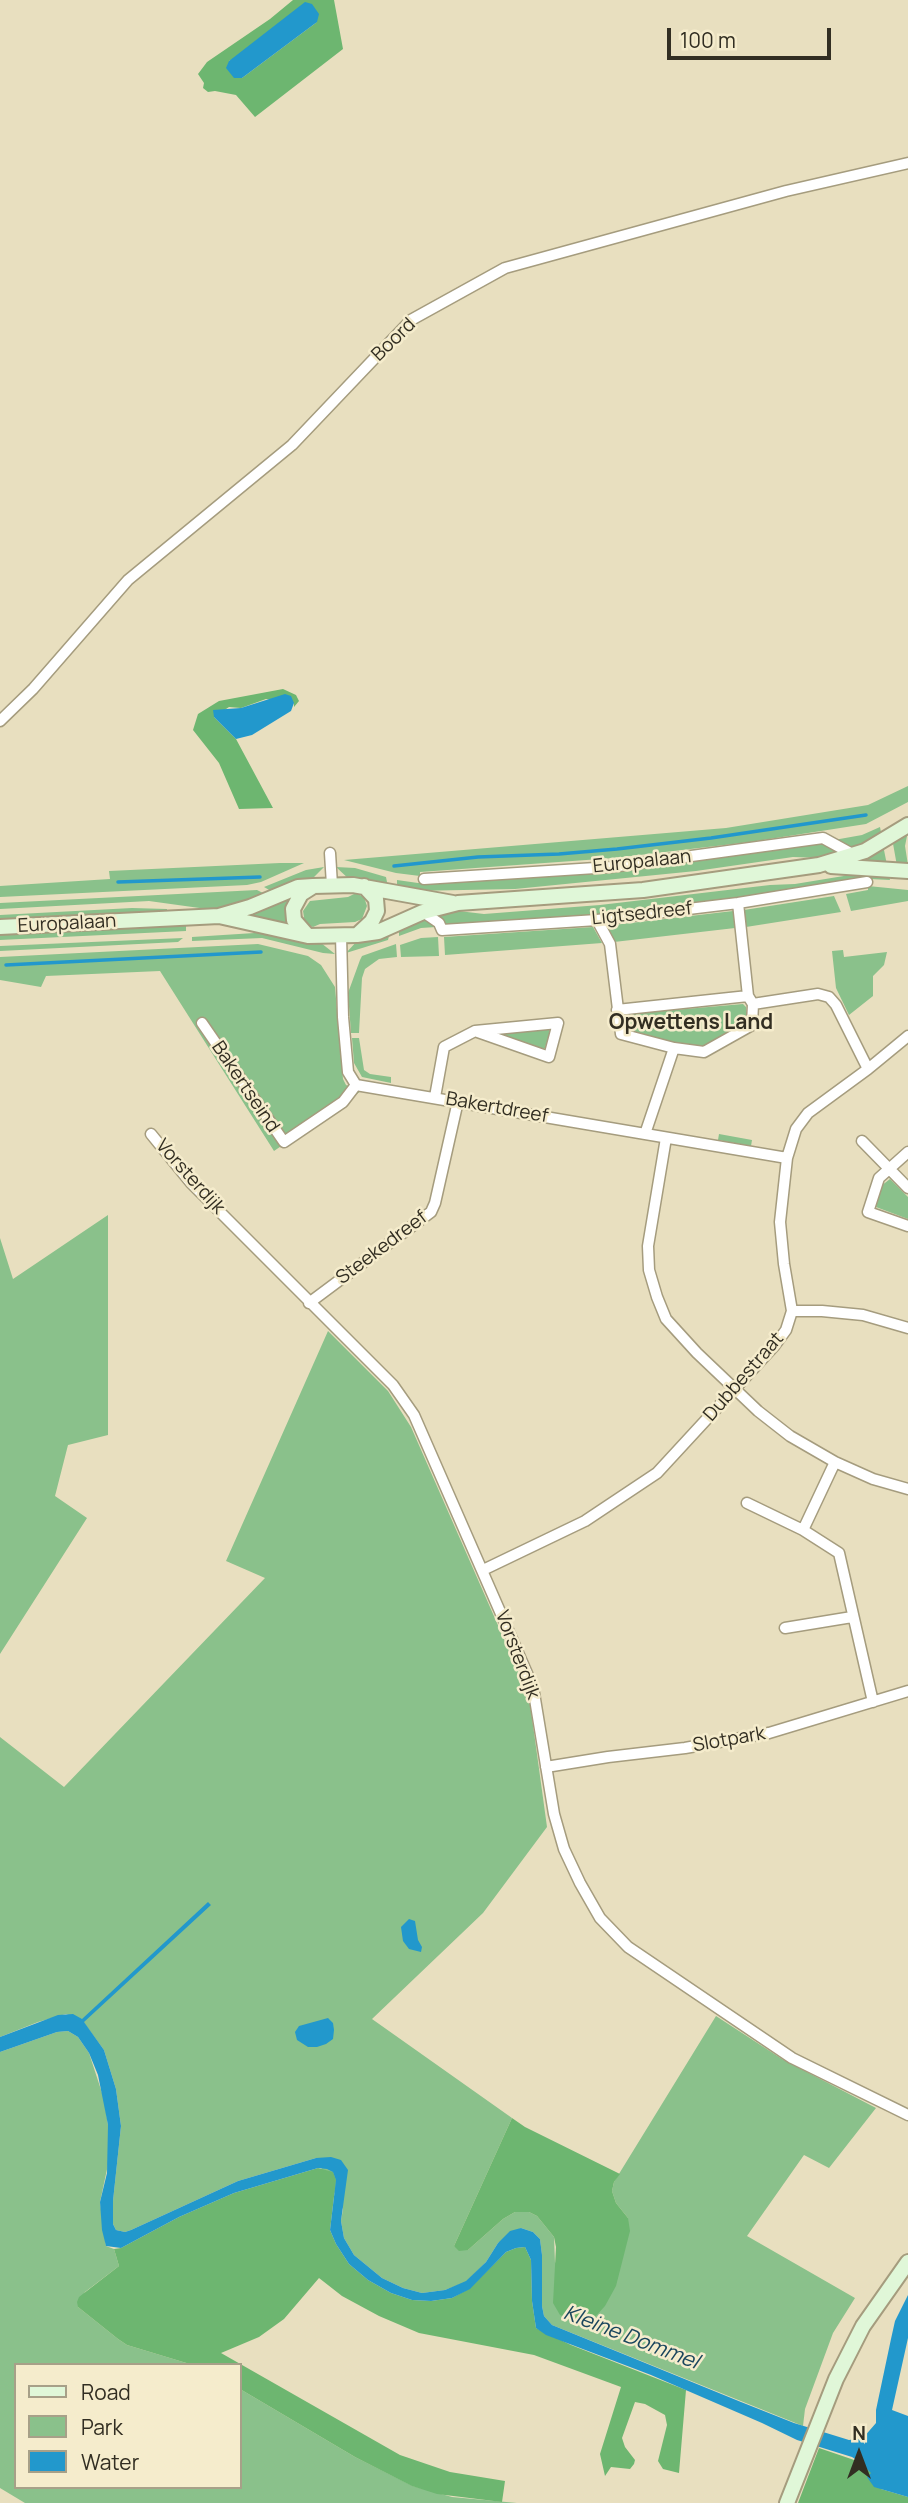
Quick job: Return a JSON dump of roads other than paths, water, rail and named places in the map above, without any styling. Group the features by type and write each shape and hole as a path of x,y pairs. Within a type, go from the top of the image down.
{"main road":[{"name":"Europalaan","path":"357,935 378,932 423,912 458,904 643,890 819,865 865,851 908,825"},
{"name":"Europalaan","path":"819,865 908,871"},
{"path":"332,885 364,886 376,900 377,911 372,922 357,935 308,936 297,925 293,909 301,894 313,886 332,885"},
{"name":"Europalaan","path":"0,927 219,916 250,907 298,887 313,886"},
{"name":"Europalaan","path":"364,886 458,904"},
{"name":"Europalaan","path":"219,916 308,936"},
{"path":"787,2503 836,2379 863,2326 908,2262"}],"street":[{"name":"Boord","path":"0,721 33,689 128,580 292,445 411,320 505,268 786,191 908,163"},
{"name":"Europalaan","path":"424,879 611,867 823,838 855,855"},
{"path":"330,853 332,885"},
{"name":"Ligtsedreef","path":"423,912 439,923 442,930 597,920 738,904 867,882"},
{"path":"597,920 610,944 621,1034 674,1048 704,1052 752,1025 738,904"},
{"path":"341,936 343,1017 348,1072 356,1085"},
{"path":"617,1010 818,994 829,997 836,1005 868,1069"},
{"name":"Bakertseind","path":"202,1023 284,1142 343,1102 356,1085"},
{"path":"435,1097 444,1047 475,1031 558,1023 550,1057 475,1031"},
{"name":"Dubbestraat","path":"484,1570 585,1521 656,1474 736,1390 786,1330 792,1311 780,1222 787,1158 796,1129 803,1118 908,1036"},
{"path":"645,1135 674,1048"},
{"name":"Bakertdreef","path":"356,1085 787,1158"},
{"name":"Steekedreef","path":"309,1303 431,1213 458,1101"},
{"name":"Vorsterdijk","path":"151,1134 191,1183 393,1385 414,1415 533,1687 554,1814 564,1849 600,1917 628,1947 792,2058 908,2115"},
{"path":"666,1138 648,1246 649,1269 666,1319 697,1353 758,1411 790,1436 835,1462 873,1479 908,1489"},
{"path":"862,1141 908,1188"},
{"path":"908,1152 879,1178 868,1212 908,1226"},
{"path":"792,1311 863,1315 908,1328"},
{"path":"803,1530 835,1462"},
{"path":"747,1503 803,1530 839,1553 873,1702"},
{"path":"785,1628 852,1617"},
{"name":"Slotpark","path":"546,1767 685,1748 769,1733 908,1691"}],"water":[{"path":"305,2 312,4 319,14 317,22 242,78 234,78 226,68 229,61"},
{"path":"285,694 291,696 294,703 291,711 252,735 236,739 214,717 213,710 241,708"},
{"path":"208,1902 211,1905 84,2022 104,2050 116,2089 121,2126 113,2201 113,2224 116,2230 131,2230 238,2181 316,2158 331,2157 341,2160 348,2170 341,2221 344,2238 354,2255 382,2278 422,2293 445,2290 466,2281 486,2262 498,2243 510,2231 521,2228 533,2232 540,2239 544,2316 552,2325 794,2423 849,2440 863,2438 876,2423 876,2410 895,2321 908,2295 908,2338 892,2410 908,2416 908,2497 874,2487 867,2477 871,2473 852,2457 797,2440 651,2375 546,2335 536,2328 531,2260 525,2247 506,2252 470,2289 452,2298 412,2300 391,2293 368,2280 349,2264 336,2244 330,2230 336,2180 333,2172 327,2169 318,2168 234,2193 179,2217 121,2248 106,2246 100,2202 107,2173 108,2125 98,2075 89,2053 78,2037 68,2031 57,2032 0,2052 0,2037 58,2015 73,2014 82,2019"},
{"path":"409,1919 415,1921 421,1952 409,1949 403,1941 401,1927"},
{"path":"328,2018 333,2023 334,2030 333,2039 326,2044 308,2047 297,2040 295,2032 299,2026"}],"waterway":[{"path":"394,866 478,857 617,849 866,815"},
{"path":"118,882 260,877"},
{"path":"6,965 261,952"}],"district":[{"name":"Opwettens Land","path":"691,1023"}],"water label":[{"name":"Kleine Dommel","path":"631,2338"}]}
